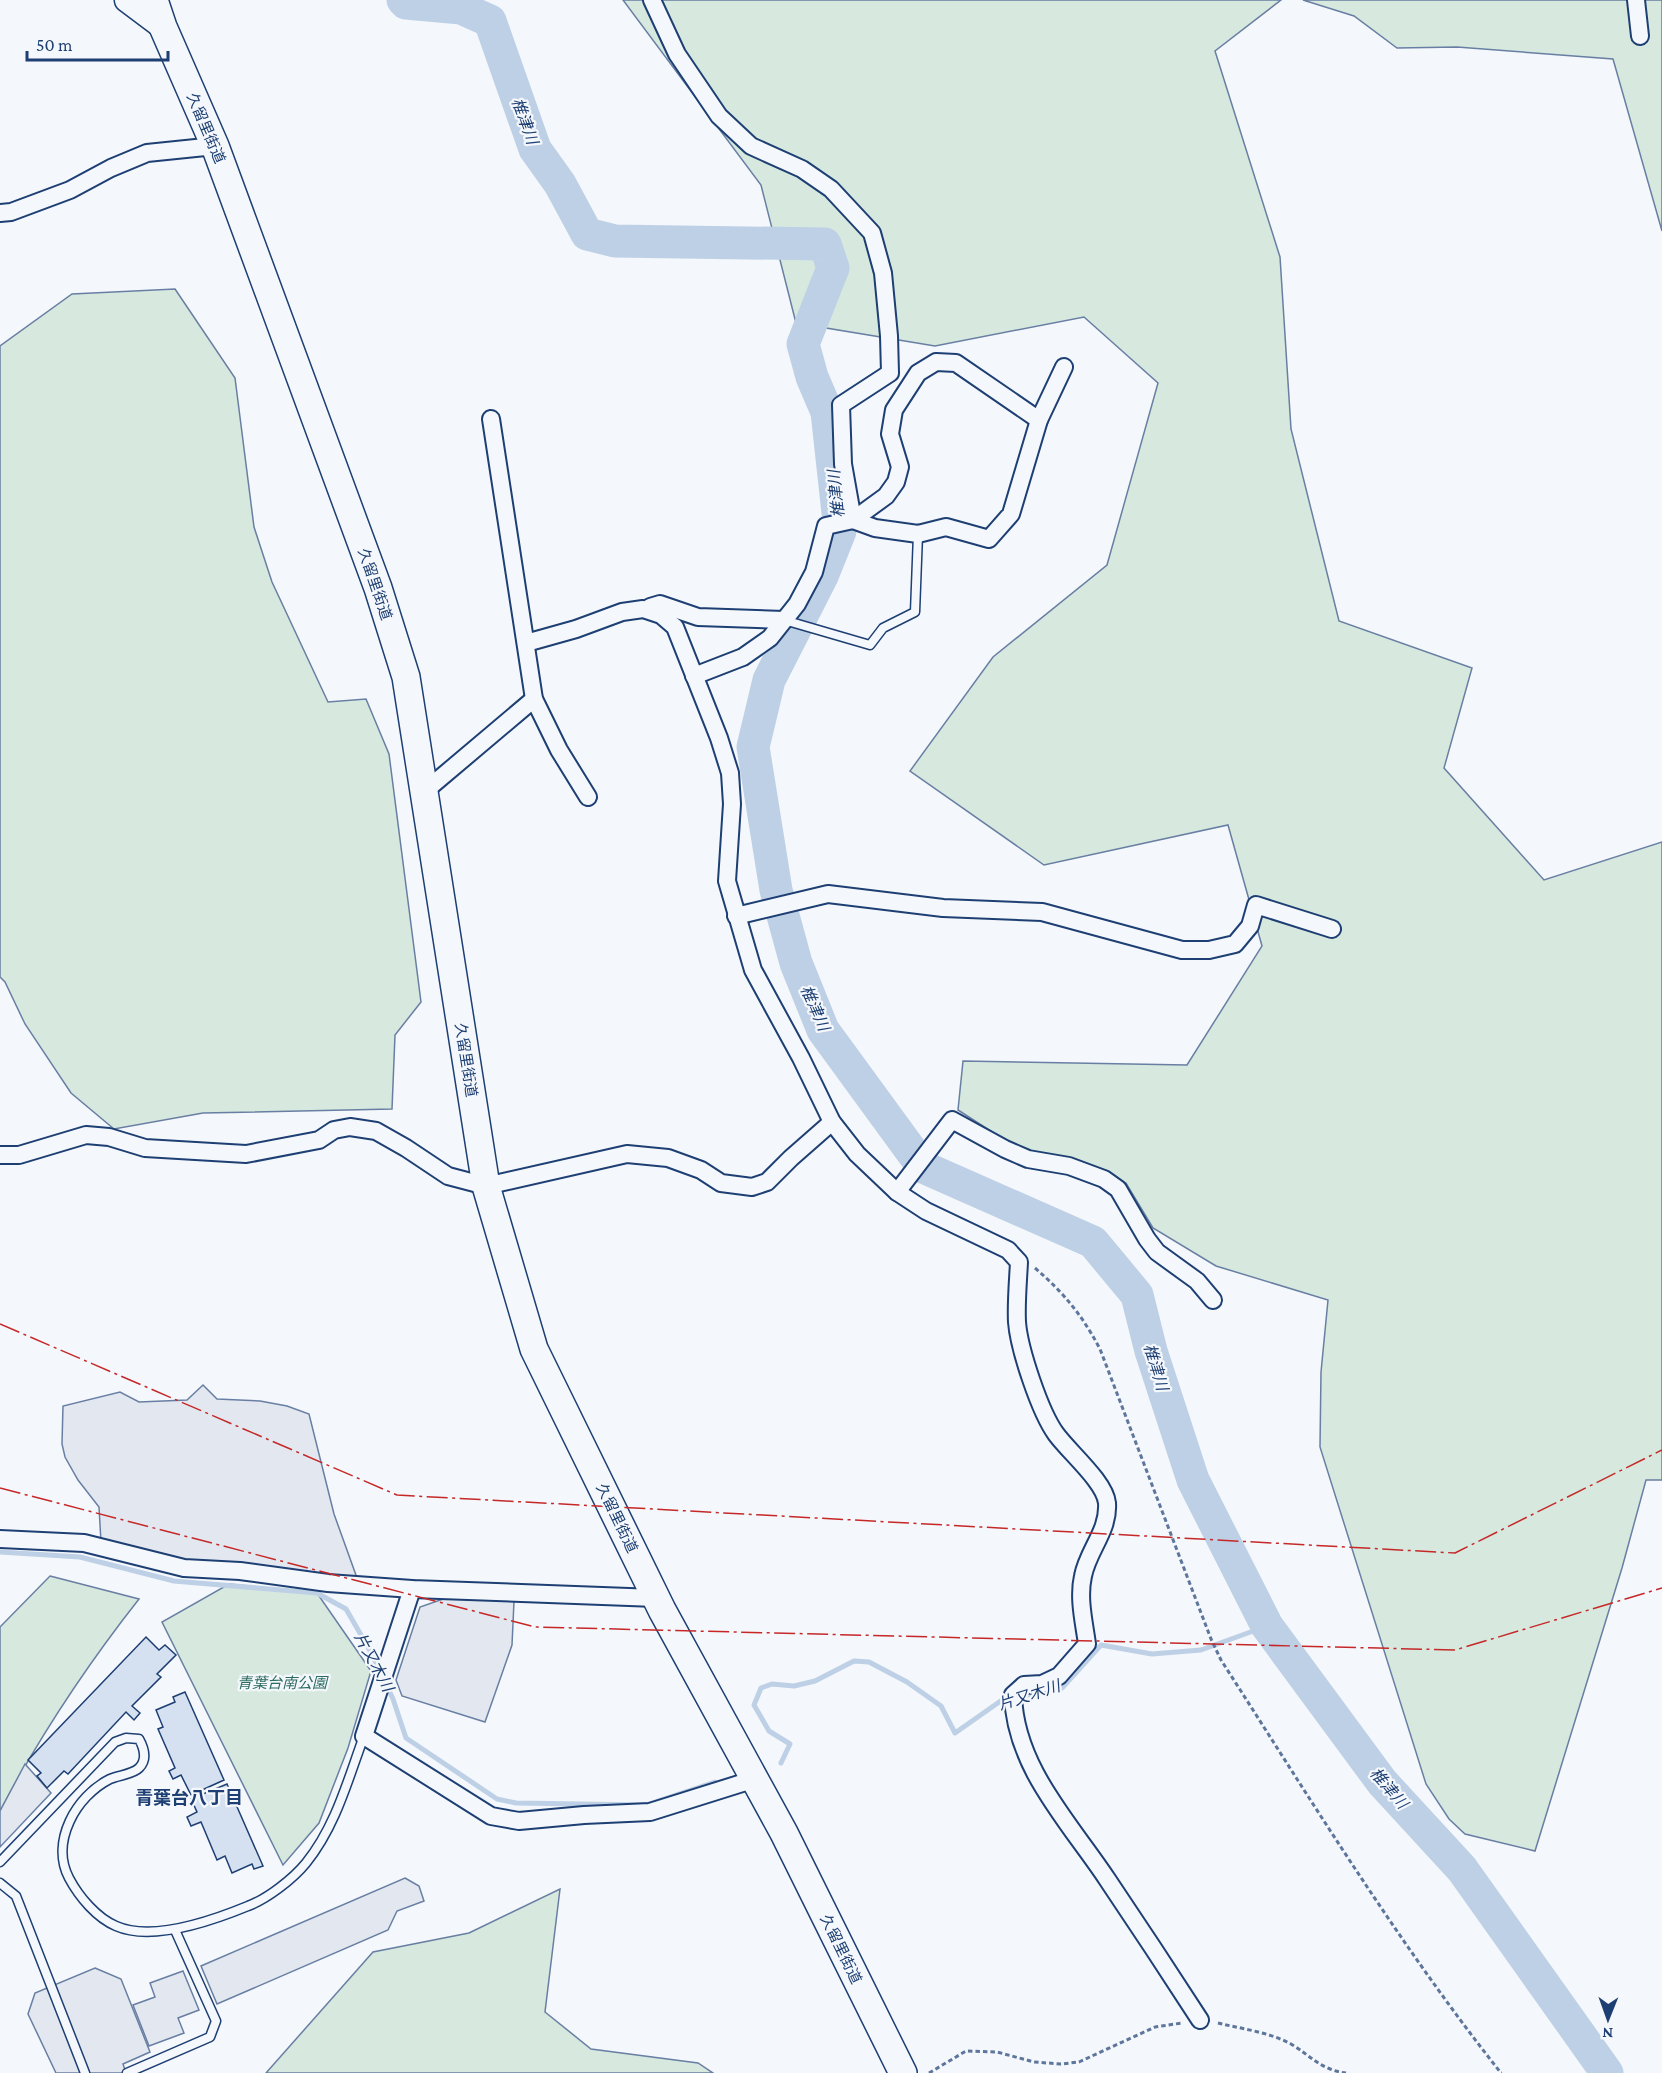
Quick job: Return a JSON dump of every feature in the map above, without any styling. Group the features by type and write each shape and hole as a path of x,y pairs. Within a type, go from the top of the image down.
{"main road":[{"path":"127,0 163,27"},
{"name":"久留里街道","path":"154,0 163,27 215,146 378,588 406,677 486,1186 534,1349 656,1598 784,1833 903,2073"}],"street":[{"path":"652,0 677,54 719,116 751,146 802,169 831,189 872,233 883,273 890,373 841,405 843,464 853,520"},
{"path":"1636,0 1640,36"},
{"path":"0,213 12,212 70,190 111,168 147,153 215,146"},
{"path":"694,676 743,657 770,638 797,604 814,572 826,526 853,520 886,496 896,482 900,467 890,434 894,410 918,373 936,362 956,363 1039,420"},
{"path":"853,520 875,528 918,534 946,527 989,539 1011,514 1039,420 1064,367"},
{"path":"491,419 534,699 559,750 588,797"},
{"path":"526,643 576,629 622,612 660,604 698,617 784,620"},
{"path":"643,609 661,615 675,627 719,738 730,773 732,804 727,881 736,916 753,970 801,1058 832,1122 857,1154 897,1192 926,1211 1008,1250 1019,1263 1017,1323 1042,1411 1056,1434 1100,1486 1107,1501 1105,1528 1089,1557 1082,1577 1081,1606 1087,1644 1059,1676 1042,1684 1024,1686 1013,1695 1014,1716 1026,1758 1050,1798 1098,1865 1200,2020"},
{"path":"425,791 534,699"},
{"path":"736,916 828,894 943,908 1042,912 1182,950 1209,950 1235,944 1250,926 1256,905 1332,929"},
{"path":"897,1192 952,1120 1028,1159 1069,1166 1104,1179 1118,1189 1157,1252 1197,1281 1213,1300"},
{"path":"0,1155 19,1155 87,1135 109,1137 146,1148 246,1154 319,1140 334,1130 350,1127 376,1131 448,1176 486,1186 627,1154 668,1158 701,1170 721,1183 752,1187 767,1182 790,1158 832,1122"},
{"path":"0,1539 84,1543 184,1568 240,1571 328,1583 412,1589 656,1598"},
{"path":"412,1589 364,1736 491,1816 519,1821 650,1812 755,1779"}],"lane":[{"path":"784,620 870,645 883,628 915,612 918,534"},
{"path":"0,1862 115,1742 126,1738 139,1739 145,1749 144,1759 139,1769 110,1779 81,1801 70,1819 63,1856 68,1877 96,1913 117,1927 142,1933 175,1930 249,1906 274,1892 305,1865 328,1831 364,1736"},
{"path":"0,1883 16,1896 85,2073"},
{"path":"127,2073 210,2037 216,2021 175,1930"}],"path":[{"path":"1019,1263 1035,1268 1060,1289 1089,1328 1100,1349 1211,1640 1221,1660 1375,1898 1458,2019 1501,2073"},
{"path":"929,2073 966,2051 998,2052 1034,2062 1061,2064 1079,2062 1155,2027 1200,2020 1262,2033 1291,2044 1319,2065 1346,2073"}],"green space":[{"path":"623,0 1281,0 1215,51 1280,257 1291,429 1339,621 1472,668 1444,768 1544,880 1662,842 1662,1480 1646,1480 1622,1568 1535,1851 1465,1834 1449,1819 1426,1784 1320,1447 1321,1372 1328,1300 1216,1266 1153,1228 1126,1183 1074,1161 1020,1150 958,1110 963,1061 1187,1065 1262,946 1228,825 1044,865 910,771 993,657 1107,565 1158,383 1084,317 935,346 796,323 761,185"},
{"path":"1303,0 1662,0 1662,231 1613,59 1457,47 1397,48 1354,16"},
{"path":"175,289 235,378 254,527 272,582 328,702 366,699 389,754 421,1002 395,1035 392,1109 203,1113 114,1129 71,1093 25,1024 5,982 0,977 0,346 72,294"},
{"path":"50,1576 139,1599 65,1702 0,1811 0,1627"},
{"name":"青葉台南公園","path":"229,1584 317,1593 371,1671 348,1748 319,1823 283,1865 162,1622"},
{"path":"560,1889 545,2012 591,2049 698,2063 713,2073 266,2073 373,1952 469,1933"}],"shaded area":[{"path":"203,1385 217,1399 260,1401 287,1406 309,1414 334,1514 357,1578 192,1564 101,1542 99,1507 78,1480 65,1457 62,1444 63,1406 120,1392 139,1402 187,1400"},
{"path":"446,1598 514,1601 512,1645 485,1722 402,1696 396,1680 420,1607"},
{"path":"25,1764 51,1793 0,1847 0,1811"},
{"path":"405,1878 419,1886 424,1901 397,1911 388,1930 217,2004 201,1966"},
{"path":"95,1968 121,1979 150,2052 123,2064 126,2073 56,2073 28,2014 35,1993"},
{"path":"183,1971 199,2010 178,2018 184,2033 149,2046 133,2005 155,1997 150,1983"}],"building":[{"path":"146,1637 159,1650 165,1645 176,1655 157,1674 161,1677 132,1706 140,1713 134,1720 126,1712 68,1774 64,1771 47,1788 37,1776 41,1773 28,1760"},
{"path":"185,1692 224,1780 191,1795 181,1775 173,1779 169,1771 175,1768 158,1729 163,1727 156,1710 175,1702 173,1697"},
{"path":"227,1784 263,1866 254,1869 252,1864 232,1873 225,1856 217,1860 201,1822 191,1826 187,1817 197,1812 191,1799"}],"waterway":[{"name":"椎津川","path":"403,0 406,3 461,8 490,21 535,149 560,184 587,234 615,241 825,244 833,268 803,344 812,377 827,412 840,531 822,576 769,680 753,747 776,890 796,963 823,1030 923,1167 1093,1242 1137,1295 1151,1351 1193,1480 1267,1626 1382,1782 1462,1869 1607,2073"},
{"name":"片又木川","path":"0,1552 80,1557 174,1581 317,1593 346,1609 380,1671"},
{"name":"片又木川","path":"781,1763 790,1744 769,1731 754,1705 761,1688 772,1684 794,1686 815,1681 854,1661 869,1662 907,1682 941,1706 955,1733 1002,1700 1062,1688 1101,1645 1152,1654 1201,1650 1267,1626"},
{"name":"片又木川","path":"385,1682 406,1738 497,1799 516,1803 646,1805 715,1782"}],"power":[{"path":"0,1324 397,1495 1455,1553 1662,1450"},
{"path":"0,1488 535,1627 1455,1650 1662,1588"}],"district":[{"name":"青葉台八丁目","path":"189,1798"}]}
